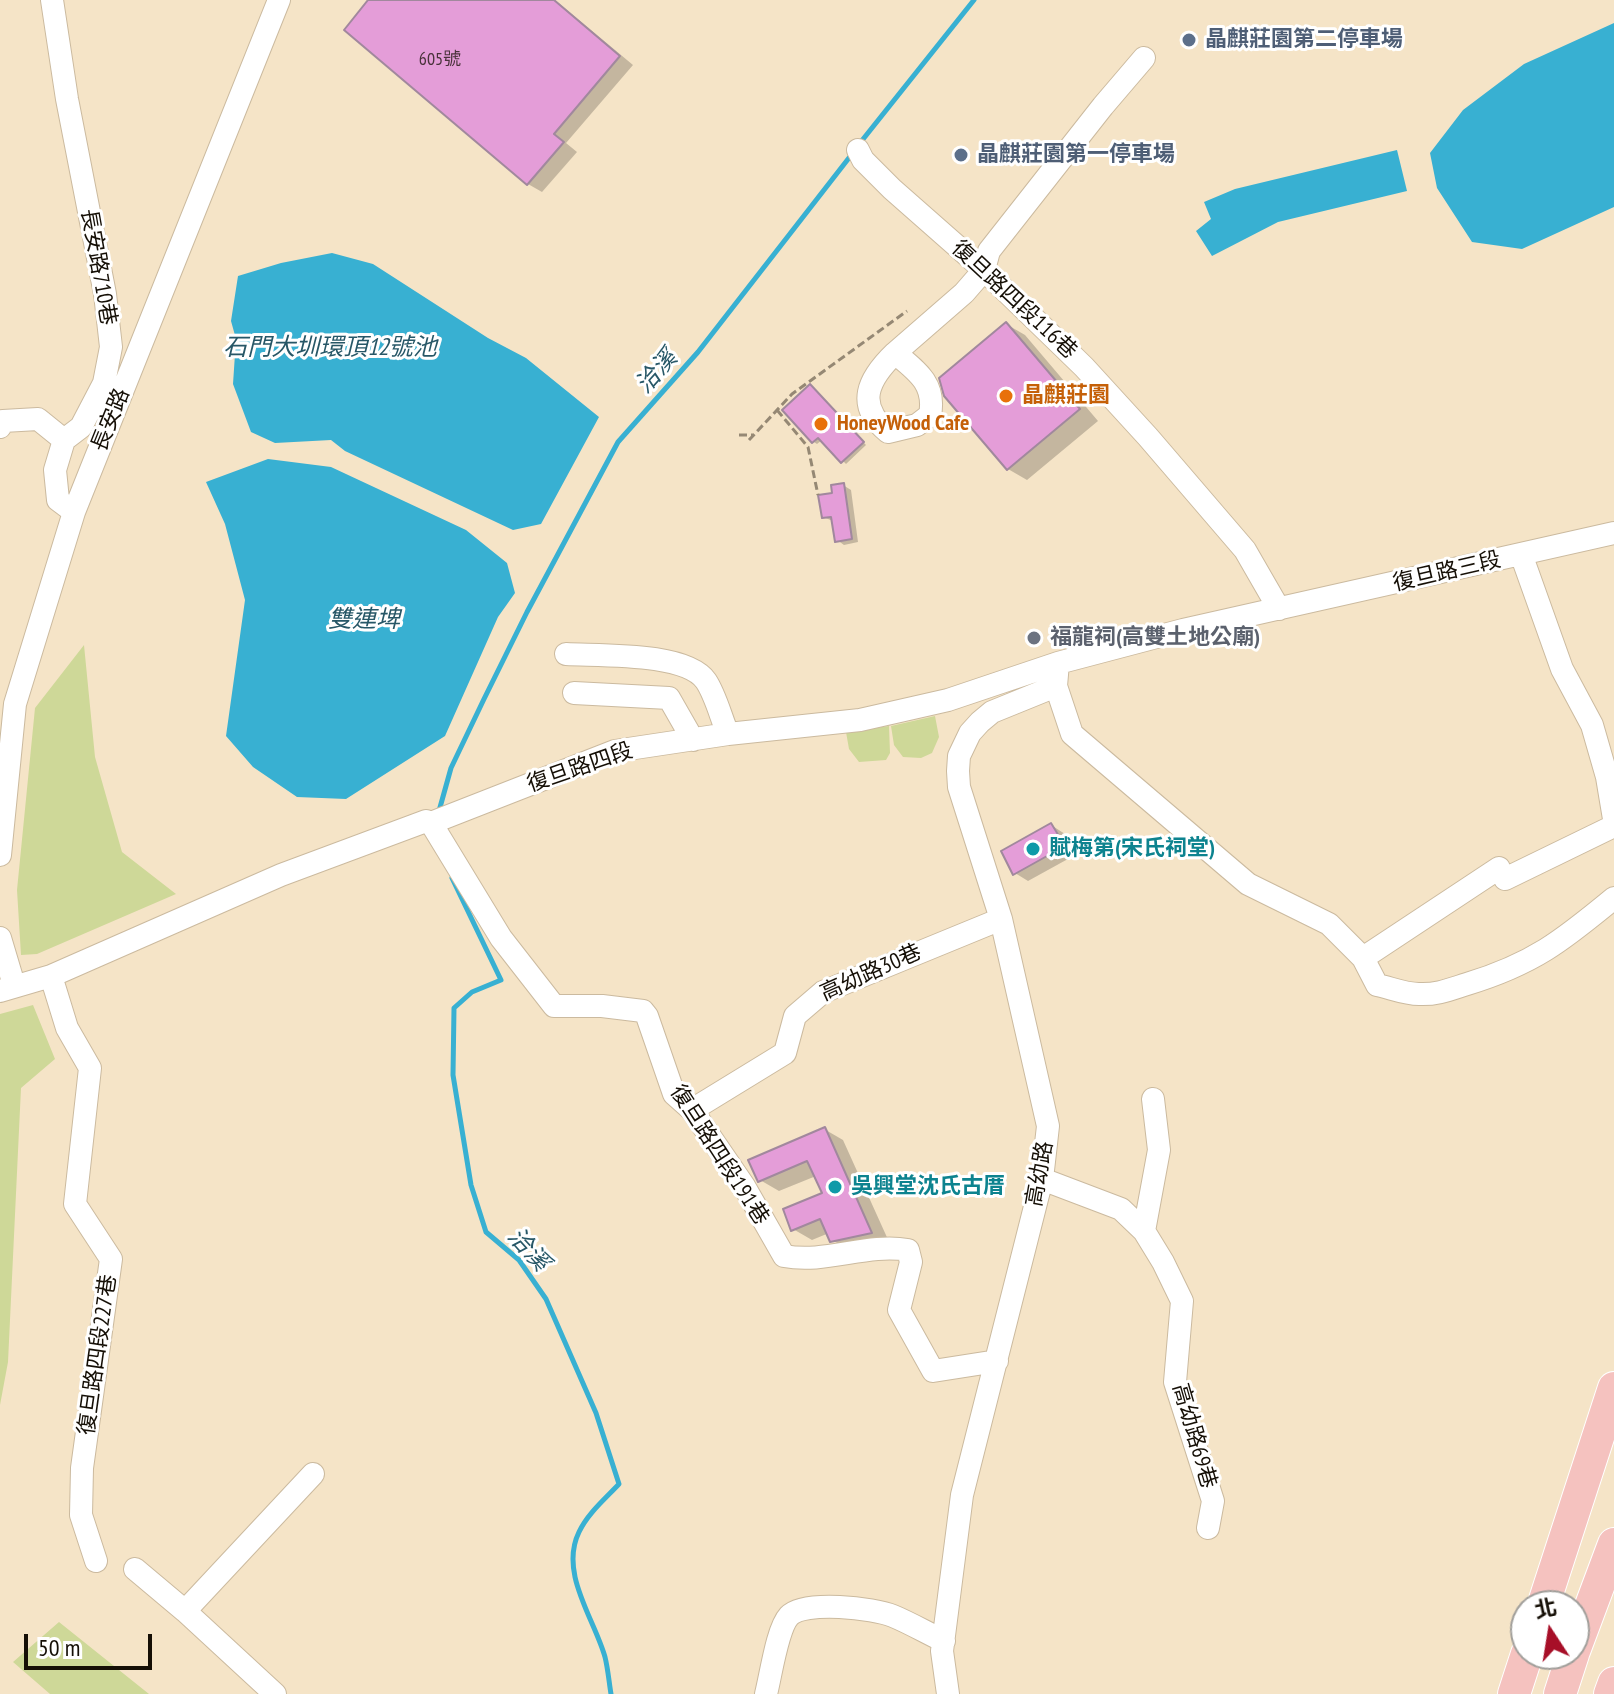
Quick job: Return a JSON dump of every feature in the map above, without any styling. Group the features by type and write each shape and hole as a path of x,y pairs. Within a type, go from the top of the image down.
{"highway":[{"path":"1548,1590 1614,1388"},
{"path":"1590,1607 1614,1544"},
{"path":"1514,1694 1522,1670"},
{"path":"1560,1694 1567,1670"},
{"path":"1610,1694 1614,1683"}],"street":[{"name":"長安路710巷","path":"52,0 67,99 105,294 111,347 104,383 81,427 64,440 55,470 58,500 74,512"},
{"name":"長安路","path":"0,855 15,704 74,512 279,0"},
{"path":"895,353 964,293 984,270 989,251 1144,58"},
{"name":"復旦路四段116巷","path":"858,150 863,160 892,189 984,270 1084,367 1245,550 1279,609"},
{"path":"1,417 38,419 64,440"},
{"name":"復旦路三段","path":"1279,609 1614,533"},
{"path":"1521,554 1562,669 1592,725 1607,777 1614,819"},
{"name":"復旦路四段","path":"7,988 51,976 281,875 615,751 875,717 948,700 1058,663 1279,609"},
{"path":"566,654 669,662 690,667 705,681 728,734"},
{"path":"1058,663 1056,686 1072,734 1248,884 1329,924 1363,958 1377,985 1417,994 1438,994 1498,975 1536,958 1614,898"},
{"name":"高幼路","path":"948,1694 944,1641 962,1495 1042,1179 1048,1126 1001,919 959,787 959,756 970,733 992,712 1056,686"},
{"path":"574,693 669,698 693,740"},
{"name":"復旦路四段191巷","path":"429,822 501,938 554,1006 616,1007 643,1011 674,1094 692,1110 744,1186 784,1256 801,1259 888,1246 908,1250 911,1262 899,1310 933,1371 997,1361"},
{"path":"1363,958 1502,873 1614,826"},
{"name":"高幼路30巷","path":"692,1110 785,1053 795,1016 823,992 1001,919"},
{"path":"0,938 7,988"},
{"name":"復旦路四段227巷","path":"51,976 67,1028 90,1068 75,1204 111,1259 82,1468 81,1515 96,1561"},
{"path":"1144,1231 1159,1150 1153,1099"},
{"name":"高幼路69巷","path":"1042,1179 1121,1209 1144,1231 1182,1301 1175,1382 1213,1501 1208,1528"},
{"path":"185,1611 313,1474"},
{"path":"135,1569 275,1694"},
{"path":"766,1694 783,1627 790,1614 805,1608 836,1607 890,1614 944,1641"}],"path":[{"path":"749,440 792,394 907,311"},
{"path":"777,410 808,447 818,495"},
{"path":"739,435 754,435"}],"green space":[{"path":"84,645 95,757 122,852 176,894 37,954 21,955 17,890 35,708"},
{"path":"935,716 939,737 932,753 921,758 903,757 894,745 891,726"},
{"path":"889,726 890,753 886,760 859,762 849,749 846,732"},
{"path":"33,1005 55,1059 21,1088 8,1362 0,1405 0,1014"},
{"path":"59,1622 149,1694 50,1694 13,1662"}],"water":[{"path":"1614,23 1614,207 1522,249 1472,242 1437,188 1430,153 1463,110 1524,64"},
{"path":"1397,150 1407,191 1278,222 1212,256 1196,231 1211,219 1204,202 1235,189"},
{"name":"石門大圳環頂12號池","path":"332,253 373,264 488,338 526,358 599,417 541,524 513,530 345,451 331,440 275,443 251,432 233,384 236,339 231,321 238,276 281,263"},
{"name":"雙連埤","path":"268,459 331,467 466,530 507,563 515,593 498,617 445,736 346,799 297,797 253,767 226,736 245,600 225,524 206,482"}],"building":[{"path":"368,0 554,0 620,56 554,134 564,142 527,185 344,30"},
{"name":"晶麒莊園","path":"1006,322 1080,409 1007,470 944,396 939,378"},
{"name":"HoneyWood Cafe","path":"810,384 864,442 841,463 818,438 812,443 782,410"},
{"path":"844,483 852,539 835,542 831,517 822,518 818,495 832,493 831,485"},
{"name":"賦梅第(宋氏祠堂)","path":"1051,823 1065,846 1013,875 1001,851"},
{"name":"吳興堂沈氏古厝","path":"825,1127 872,1233 830,1242 820,1219 791,1231 783,1209 822,1193 807,1161 758,1182 748,1160"}],"waterway":[{"name":"洽溪","path":"860,143 974,0"},
{"name":"洽溪","path":"439,811 451,768 484,699 618,442 698,352 852,154"},
{"name":"洽溪","path":"452,878 501,980 472,992 454,1008 453,1075 471,1185 486,1232 519,1260 546,1299 596,1413 619,1484 583,1525 574,1548 573,1563 580,1595 605,1657 611,1694"}],"place":[{"name":"晶麒莊園第二停車場","path":"1189,40"},
{"name":"晶麒莊園第一停車場","path":"961,155"},
{"name":"晶麒莊園","path":"1006,396"},
{"name":"HoneyWood Cafe","path":"821,424"},
{"name":"福龍祠(高雙土地公廟)","path":"1034,638"},
{"name":"賦梅第(宋氏祠堂)","path":"1033,849"},
{"name":"吳興堂沈氏古厝","path":"835,1187"}]}
